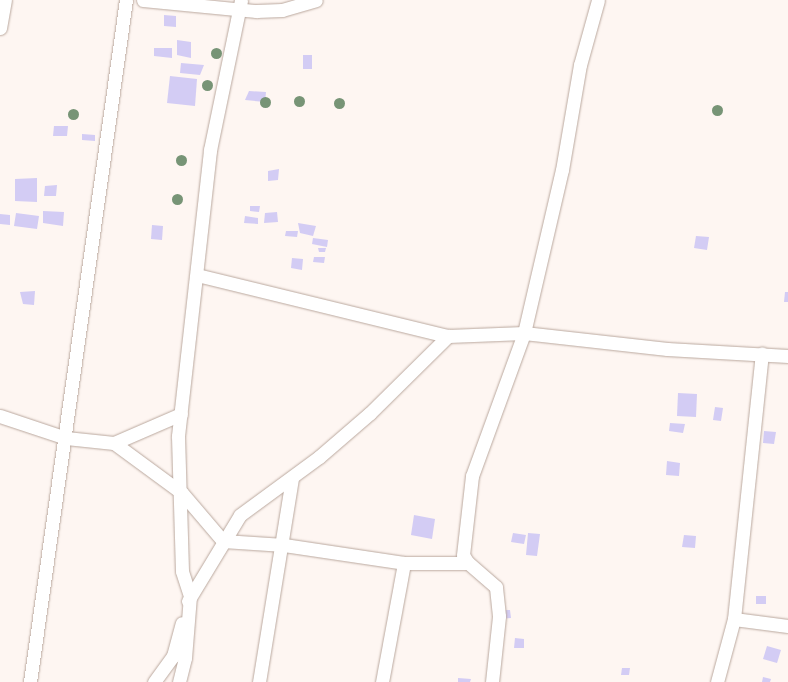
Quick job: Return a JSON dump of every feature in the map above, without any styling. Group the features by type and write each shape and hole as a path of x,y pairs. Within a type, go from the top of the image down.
{"street":[{"path":"0,28 5,0"},
{"path":"30,682 66,438 126,0"},
{"path":"143,0 240,4 282,10 316,0"},
{"path":"492,682 499,616 496,587 468,563 463,548 472,476 524,333 562,170 580,65 598,0"},
{"path":"179,682 185,658 190,596 182,571 182,493 178,436 210,150 240,4"},
{"path":"197,275 448,336 524,333 660,348 762,353 788,356"},
{"path":"154,682 173,656 190,596 240,515 292,478 370,413 448,336"},
{"path":"717,682 734,619 762,353"},
{"path":"0,416 66,438 114,443 181,414"},
{"path":"114,443 182,493 223,541 284,545 404,563 468,563"},
{"path":"259,682 284,545 292,478"},
{"path":"382,682 404,563"},
{"path":"734,619 788,626"}],"building":[{"path":"164,15 176,16 176,27 164,26"},
{"path":"177,40 191,42 191,58 177,55"},
{"path":"154,48 172,48 172,58 154,56"},
{"path":"303,55 312,55 312,69 303,69"},
{"path":"181,63 204,65 200,75 180,73"},
{"path":"170,76 197,79 195,106 167,103"},
{"path":"249,91 266,92 265,102 245,100"},
{"path":"54,126 68,126 67,136 53,136"},
{"path":"82,134 95,135 95,141 82,140"},
{"path":"279,169 278,180 268,181 268,171"},
{"path":"37,178 37,202 15,201 15,179"},
{"path":"57,185 56,196 44,196 45,186"},
{"path":"250,206 260,206 259,212 250,211"},
{"path":"43,211 64,212 63,226 43,223"},
{"path":"277,212 278,222 264,223 265,213"},
{"path":"16,213 39,216 37,229 14,226"},
{"path":"0,214 10,215 10,225 0,224"},
{"path":"245,216 258,218 258,224 244,223"},
{"path":"298,223 316,226 313,236 300,233"},
{"path":"152,225 163,226 162,240 151,239"},
{"path":"286,231 298,231 297,237 285,236"},
{"path":"696,236 709,237 707,250 694,248"},
{"path":"313,238 328,240 327,247 312,244"},
{"path":"318,248 326,248 325,252 319,252"},
{"path":"314,257 325,257 324,263 313,262"},
{"path":"292,258 303,259 302,270 291,268"},
{"path":"35,291 34,305 23,304 20,292"},
{"path":"785,292 788,292 788,302 784,302"},
{"path":"678,393 697,394 696,417 677,416"},
{"path":"715,407 723,408 721,421 713,420"},
{"path":"670,423 685,424 683,433 669,431"},
{"path":"764,431 776,432 774,444 763,443"},
{"path":"667,461 680,463 679,476 666,475"},
{"path":"414,515 435,519 432,539 411,535"},
{"path":"513,533 526,535 524,544 511,542"},
{"path":"528,533 540,534 537,556 526,555"},
{"path":"684,535 696,536 695,548 682,547"},
{"path":"756,596 766,596 766,604 756,604"},
{"path":"501,610 510,610 511,618 502,619"},
{"path":"515,638 524,639 524,648 514,648"},
{"path":"767,646 781,650 777,663 763,659"},
{"path":"622,668 630,668 629,675 621,675"},
{"path":"763,677 771,679 770,682 762,682"},
{"path":"458,678 471,679 470,682 458,682"}]}
